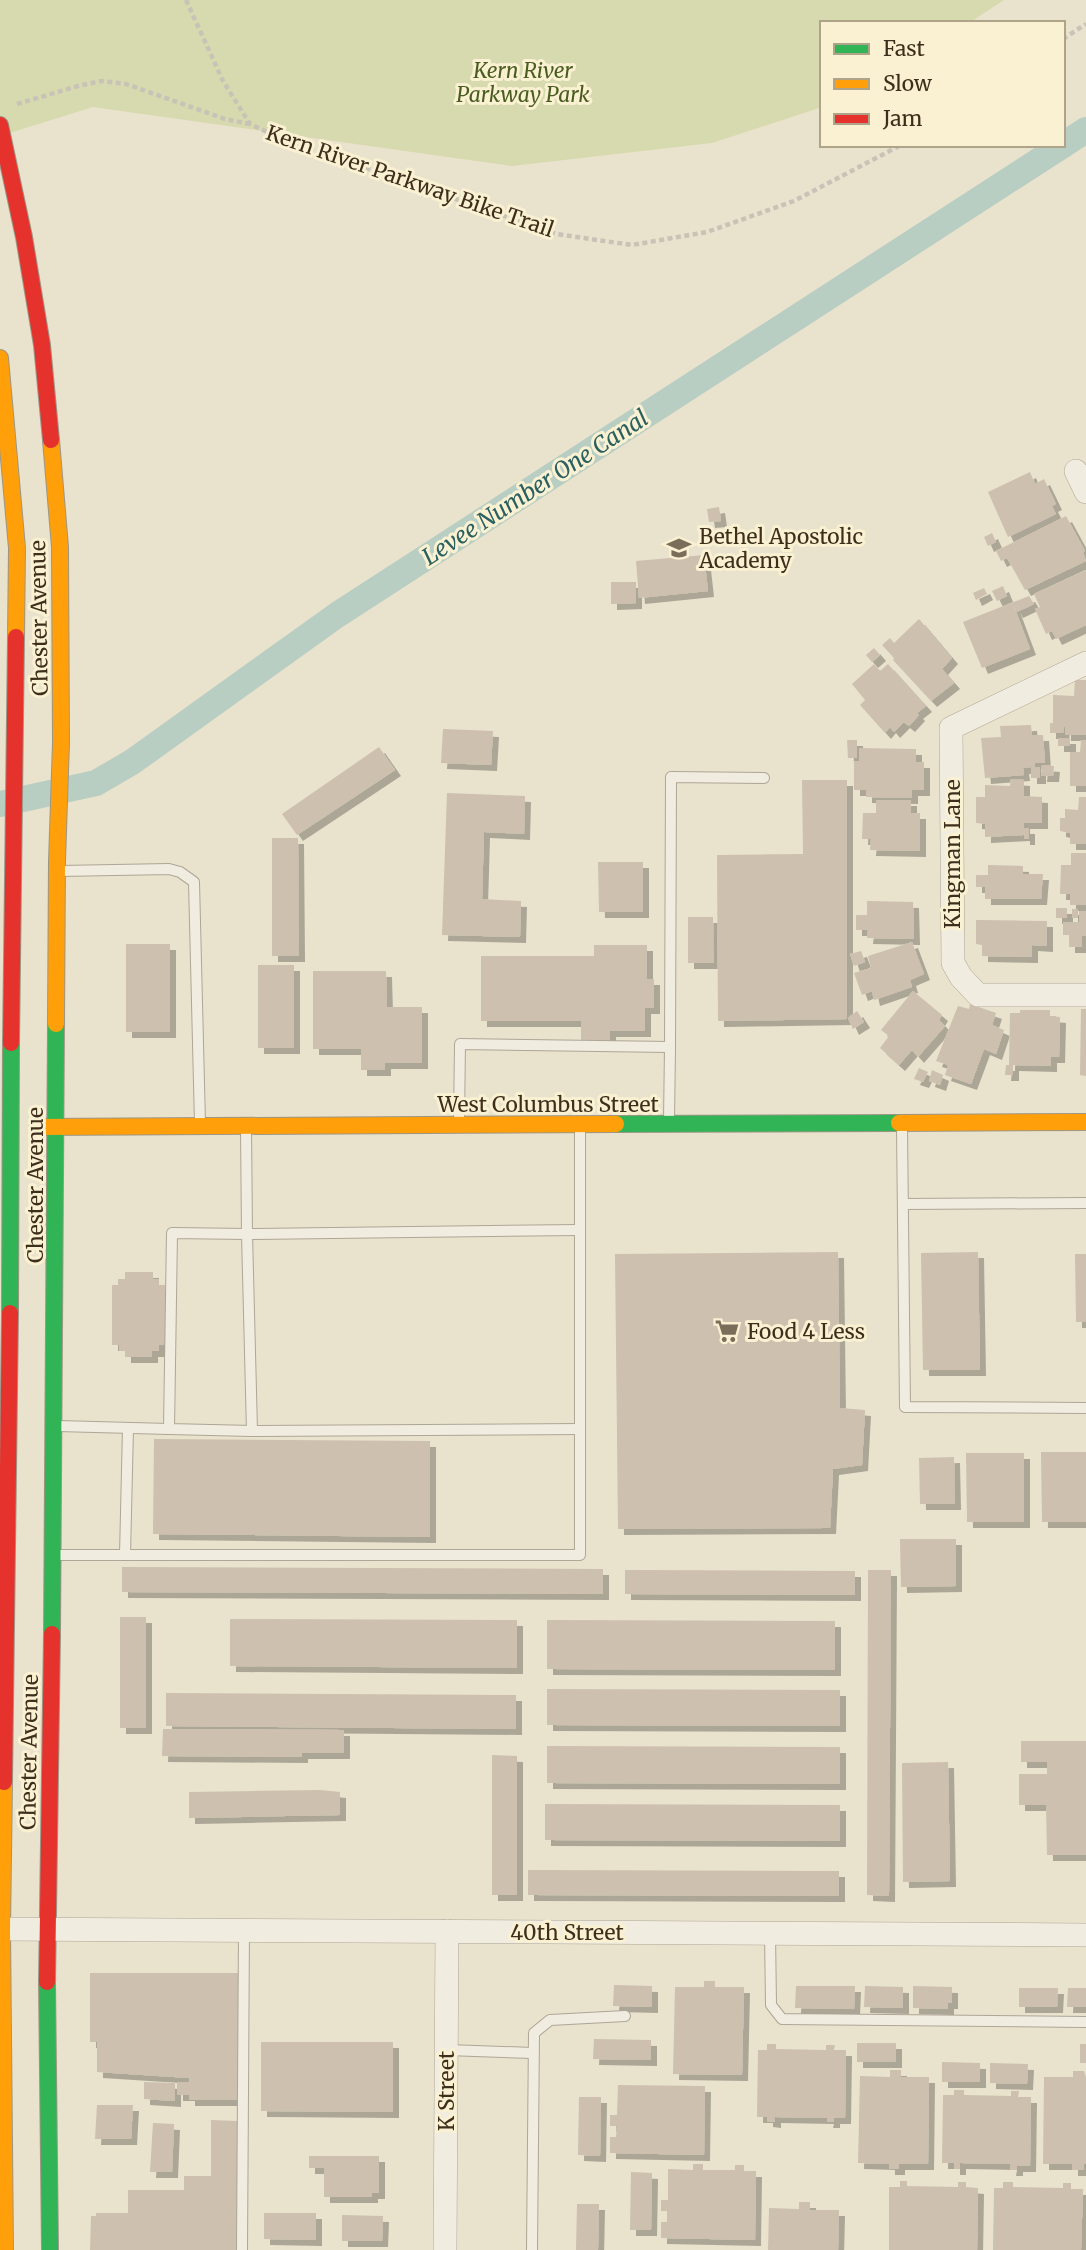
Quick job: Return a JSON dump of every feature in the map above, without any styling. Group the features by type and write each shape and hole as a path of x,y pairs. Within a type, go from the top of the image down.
{"main road":[{"name":"Chester Avenue","path":"0,125 24,237 42,345 60,547 61,743 55,1426 47,1929 50,2250"},
{"name":"Chester Avenue","path":"0,358 17,548 11,1126 5,1342 1,1929 5,2250"},
{"name":"West Columbus Street","path":"11,1126 1086,1122"}],"street":[{"path":"1076,471 1086,492"},
{"name":"Kingman Lane","path":"1086,663 951,729 953,963 961,977 978,995 1086,995"},
{"name":"40th Street","path":"1,1929 1086,1935"},
{"name":"K Street","path":"445,2250 447,1931"}],"lane":[{"path":"669,1124 671,777 764,778"},
{"path":"58,866 169,869 180,872 194,882 200,1126"},
{"path":"458,1125 460,1044 670,1047"},
{"path":"902,1123 905,1407 1086,1408"},
{"path":"53,1555 580,1555 580,1125"},
{"path":"246,1126 252,1431"},
{"path":"903,1204 1086,1203"},
{"path":"169,1429 172,1233 580,1230"},
{"path":"55,1426 252,1431 580,1429"},
{"path":"125,1555 128,1428"},
{"path":"242,2250 244,1930"},
{"path":"770,1933 771,2006 782,2019 1086,2022"},
{"path":"533,2250 534,2033 551,2020 625,2016"},
{"path":"447,2050 533,2053"}],"path":[{"name":"Kern River Parkway Bike Trail","path":"186,0 223,81 250,124 280,138 556,234 632,245 707,232 794,201 897,147"},
{"path":"1065,38 1086,24"},
{"path":"12,106 102,81 126,83 225,119 250,124"}],"green space":[{"name":"Kern River Parkway Park","path":"0,0 1004,0 972,21 820,21 820,108 712,143 512,166 93,107 0,136"}],"building":[{"path":"1030,472 1035,484 1044,479 1056,504 1052,506 1056,514 1008,537 988,492"},
{"path":"719,507 721,521 709,522 707,509"},
{"path":"1066,516 1085,551 1086,561 1025,590 1007,558 1001,561 996,551"},
{"path":"992,533 996,542 988,546 984,537"},
{"path":"704,555 708,591 639,598 636,561"},
{"path":"1086,570 1086,625 1056,639 1052,631 1046,634 1035,609 1040,607 1034,594"},
{"path":"611,582 636,582 636,603 611,604"},
{"path":"1003,586 1007,596 997,601 992,591"},
{"path":"984,588 987,594 976,600 973,593"},
{"path":"1029,596 1034,604 1017,612 1014,606 1030,649 982,668 963,622"},
{"path":"919,619 952,658 942,669 954,683 931,701 882,645 890,638 894,643"},
{"path":"874,648 880,655 872,662 866,655"},
{"path":"874,664 880,671 888,664 926,706 917,713 919,715 909,726 904,722 894,732 890,727 885,733 860,705 865,700 852,684"},
{"path":"1075,680 1086,680 1086,735 1065,735 1065,722 1063,733 1050,733 1050,723 1053,723 1053,695 1074,696"},
{"path":"1031,725 1032,735 1043,735 1045,763 1035,763 1035,767 1040,767 1040,778 1031,778 1031,767 1023,768 1024,775 985,778 981,738 1001,737 1000,726"},
{"path":"443,729 493,731 491,765 441,763"},
{"path":"1058,738 1070,738 1070,746 1058,746"},
{"path":"847,740 857,740 857,758 848,758"},
{"path":"1081,740 1086,740 1086,786 1070,786 1070,752 1080,752"},
{"path":"379,747 395,770 297,835 282,814"},
{"path":"859,748 916,749 916,762 924,762 924,790 912,790 912,798 866,797 866,790 854,790 854,761 859,761"},
{"path":"1042,765 1054,766 1053,776 1041,776"},
{"path":"1011,779 1024,780 1024,796 1042,797 1042,823 1024,823 1024,828 1029,828 1029,839 1024,839 1024,835 985,837 985,824 976,823 976,797 985,797 985,785 1010,786"},
{"path":"802,780 847,780 847,1019 718,1021 717,855 803,854"},
{"path":"447,793 525,796 524,834 484,832 482,899 521,901 520,937 442,935"},
{"path":"1079,797 1086,797 1086,844 1070,844 1070,833 1060,831 1060,818 1065,818 1065,809 1078,810"},
{"path":"876,800 911,800 911,813 920,813 920,851 870,850 871,839 862,839 863,813 876,813"},
{"path":"272,838 298,838 299,956 272,956"},
{"path":"1071,853 1086,853 1086,905 1070,905 1070,894 1060,894 1061,865 1071,865"},
{"path":"598,862 643,862 643,912 599,912"},
{"path":"988,865 1023,866 1023,874 1043,874 1041,899 985,899 985,887 976,887 976,875 988,875"},
{"path":"867,901 913,902 914,939 867,938 868,930 856,930 856,915 867,915"},
{"path":"1056,908 1067,908 1067,918 1056,918"},
{"path":"1072,909 1078,909 1078,918 1072,918"},
{"path":"1079,911 1086,911 1086,936 1082,936 1082,947 1069,947 1069,935 1063,935 1063,922 1079,922"},
{"path":"688,917 713,917 714,963 688,963"},
{"path":"976,920 1047,921 1047,946 1032,945 1032,957 982,956 982,945 976,944"},
{"path":"912,942 924,974 910,980 912,987 874,1000 872,991 862,995 854,973 871,968 868,956"},
{"path":"126,944 170,944 170,1032 126,1032"},
{"path":"594,945 647,945 647,979 654,979 654,1008 645,1008 645,1031 610,1031 610,1043 581,1043 581,1021 481,1021 481,956 594,956"},
{"path":"861,951 865,962 854,966 850,954"},
{"path":"258,965 294,965 294,1048 258,1048"},
{"path":"313,971 386,971 387,1007 422,1007 422,1063 385,1063 385,1070 361,1070 361,1049 313,1049"},
{"path":"913,991 942,1015 939,1020 945,1026 918,1057 912,1050 899,1065 880,1048 889,1036 881,1030"},
{"path":"970,1004 996,1013 992,1025 1004,1030 996,1054 984,1049 971,1084 945,1075 948,1065 936,1061 958,1006 969,1009"},
{"path":"1081,1009 1086,1009 1086,1076 1080,1075"},
{"path":"1020,1010 1050,1010 1050,1016 1060,1017 1059,1057 1051,1057 1051,1066 1013,1065 1013,1075 1005,1075 1006,1065 1009,1065 1010,1013 1020,1013"},
{"path":"857,1011 864,1022 853,1029 848,1018"},
{"path":"919,1068 928,1072 923,1082 914,1079"},
{"path":"932,1070 943,1075 940,1085 929,1081"},
{"name":"Food 4 Less","path":"838,1252 840,1408 865,1410 862,1465 833,1469 830,1528 618,1529 615,1254"},
{"path":"978,1252 980,1370 923,1370 921,1253"},
{"path":"1075,1254 1086,1254 1086,1322 1076,1322"},
{"path":"125,1272 153,1272 153,1279 159,1279 159,1285 165,1285 165,1345 159,1345 159,1351 152,1351 152,1357 125,1357 125,1351 119,1351 119,1345 112,1345 112,1285 118,1285 118,1279 125,1279"},
{"path":"154,1439 430,1441 430,1537 153,1534"},
{"path":"1041,1452 1086,1452 1086,1522 1042,1522"},
{"path":"966,1453 1024,1453 1024,1522 967,1522"},
{"path":"954,1457 955,1504 920,1504 919,1458"},
{"path":"900,1539 956,1539 956,1586 901,1587"},
{"path":"122,1567 603,1569 603,1594 122,1592"},
{"path":"625,1570 855,1571 855,1595 625,1594"},
{"path":"868,1570 891,1570 889,1896 867,1895"},
{"path":"120,1617 146,1617 146,1728 120,1728"},
{"path":"230,1619 517,1620 517,1668 230,1666"},
{"path":"547,1620 835,1621 835,1670 547,1669"},
{"path":"547,1689 840,1690 840,1726 547,1725"},
{"path":"166,1693 516,1695 516,1729 166,1726"},
{"path":"163,1729 344,1730 344,1753 302,1753 302,1757 162,1756"},
{"path":"1021,1741 1086,1741 1086,1855 1047,1855 1046,1805 1019,1805 1019,1774 1047,1774 1047,1762 1021,1762"},
{"path":"547,1746 840,1747 840,1784 547,1783"},
{"path":"492,1755 517,1756 517,1895 492,1895"},
{"path":"948,1762 950,1881 903,1882 902,1763"},
{"path":"189,1792 340,1792 340,1815 189,1818"},
{"path":"545,1804 840,1805 840,1841 545,1840"},
{"path":"528,1870 839,1871 839,1896 528,1895"},
{"path":"90,1973 238,1973 238,2100 189,2100 189,2095 177,2095 177,2082 189,2082 189,2078 97,2072 97,2042 90,2042"},
{"path":"704,1981 715,1981 715,1987 744,1987 742,2075 673,2074 675,1987 704,1987"},
{"path":"614,1985 652,1986 652,2007 613,2006"},
{"path":"796,1986 855,1986 854,2009 795,2008"},
{"path":"865,1986 903,1987 903,2008 864,2007"},
{"path":"913,1986 952,1987 952,2003 948,2003 948,2009 913,2008"},
{"path":"1019,1988 1058,1988 1057,2007 1019,2007"},
{"path":"1068,1988 1086,1988 1086,2007 1067,2007"},
{"path":"594,2039 651,2040 651,2060 593,2059"},
{"path":"261,2042 393,2042 393,2112 261,2111"},
{"path":"857,2043 896,2043 896,2062 857,2062"},
{"path":"767,2044 776,2044 776,2049 826,2050 826,2045 835,2045 834,2050 846,2050 845,2118 834,2118 834,2122 827,2122 828,2118 775,2117 775,2122 767,2121 767,2117 757,2117 758,2050 767,2050"},
{"path":"1080,2044 1086,2044 1086,2063 1080,2063"},
{"path":"942,2062 980,2063 980,2082 942,2082"},
{"path":"990,2063 1028,2064 1027,2084 990,2083"},
{"path":"890,2070 901,2070 901,2077 929,2077 928,2164 899,2164 899,2169 889,2169 889,2164 858,2163 860,2076 890,2077"},
{"path":"1073,2071 1084,2071 1086,2077 1084,2170 1072,2170 1072,2164 1043,2164 1044,2077 1073,2077"},
{"path":"144,2082 175,2083 175,2101 144,2099"},
{"path":"618,2085 705,2086 704,2155 610,2153 610,2137 616,2137 617,2126 610,2126 610,2115 617,2115"},
{"path":"954,2090 964,2090 964,2095 1011,2096 1011,2091 1019,2091 1018,2097 1031,2097 1030,2166 1017,2166 1017,2170 1010,2170 1011,2164 960,2163 960,2169 954,2169 954,2163 942,2163 943,2095 954,2095"},
{"path":"579,2097 601,2097 600,2156 578,2155"},
{"path":"97,2105 133,2105 131,2139 95,2139"},
{"path":"211,2120 237,2121 237,2250 90,2250 91,2216 96,2216 96,2213 128,2213 128,2190 184,2190 184,2176 211,2176"},
{"path":"153,2123 174,2124 172,2172 150,2172"},
{"path":"309,2156 379,2156 379,2193 372,2193 372,2197 324,2197 324,2168 309,2168"},
{"path":"693,2164 703,2164 703,2170 735,2170 735,2165 744,2165 744,2171 756,2171 755,2240 661,2238 661,2222 667,2222 667,2211 661,2211 661,2200 668,2200 668,2169 693,2170"},
{"path":"631,2172 652,2173 651,2230 630,2230"},
{"path":"900,2181 907,2181 907,2186 958,2187 958,2182 966,2182 966,2187 978,2188 977,2250 889,2250 889,2187 900,2187"},
{"path":"1003,2182 1013,2182 1013,2187 1063,2188 1063,2183 1071,2183 1071,2189 1083,2189 1081,2250 993,2250 994,2188 1003,2188"},
{"path":"799,2202 810,2202 810,2210 839,2210 838,2250 768,2250 769,2208 799,2209"},
{"path":"577,2204 599,2204 598,2250 576,2250"},
{"path":"264,2213 316,2213 316,2240 264,2239"},
{"path":"342,2215 383,2216 382,2241 342,2241"}],"waterway":[{"name":"Levee Number One Canal","path":"1065,144 1086,130"},
{"name":"Levee Number One Canal","path":"0,804 96,783 132,762 337,615 1060,147"}],"traffic: fast":[{"path":"52,1634 56,1024"},
{"path":"10,1313 11,1043"},
{"path":"616,1124 899,1123"},
{"path":"47,1982 50,2250"}],"traffic: slow":[{"path":"0,358 17,548 16,637"},
{"path":"51,440 60,547 61,743 56,1024"},
{"path":"899,1123 1086,1122"},
{"path":"37,1127 616,1124"},
{"path":"4,1782 2,1929 5,2250"}],"traffic: jam":[{"path":"0,125 24,237 42,345 51,440"},
{"path":"11,1043 16,637"},
{"path":"4,1782 10,1313"},
{"path":"47,1982 52,1634"}],"place":[{"name":"Bethel Apostolic Academy","path":"679,548"},
{"name":"Food 4 Less","path":"727,1331"}]}
